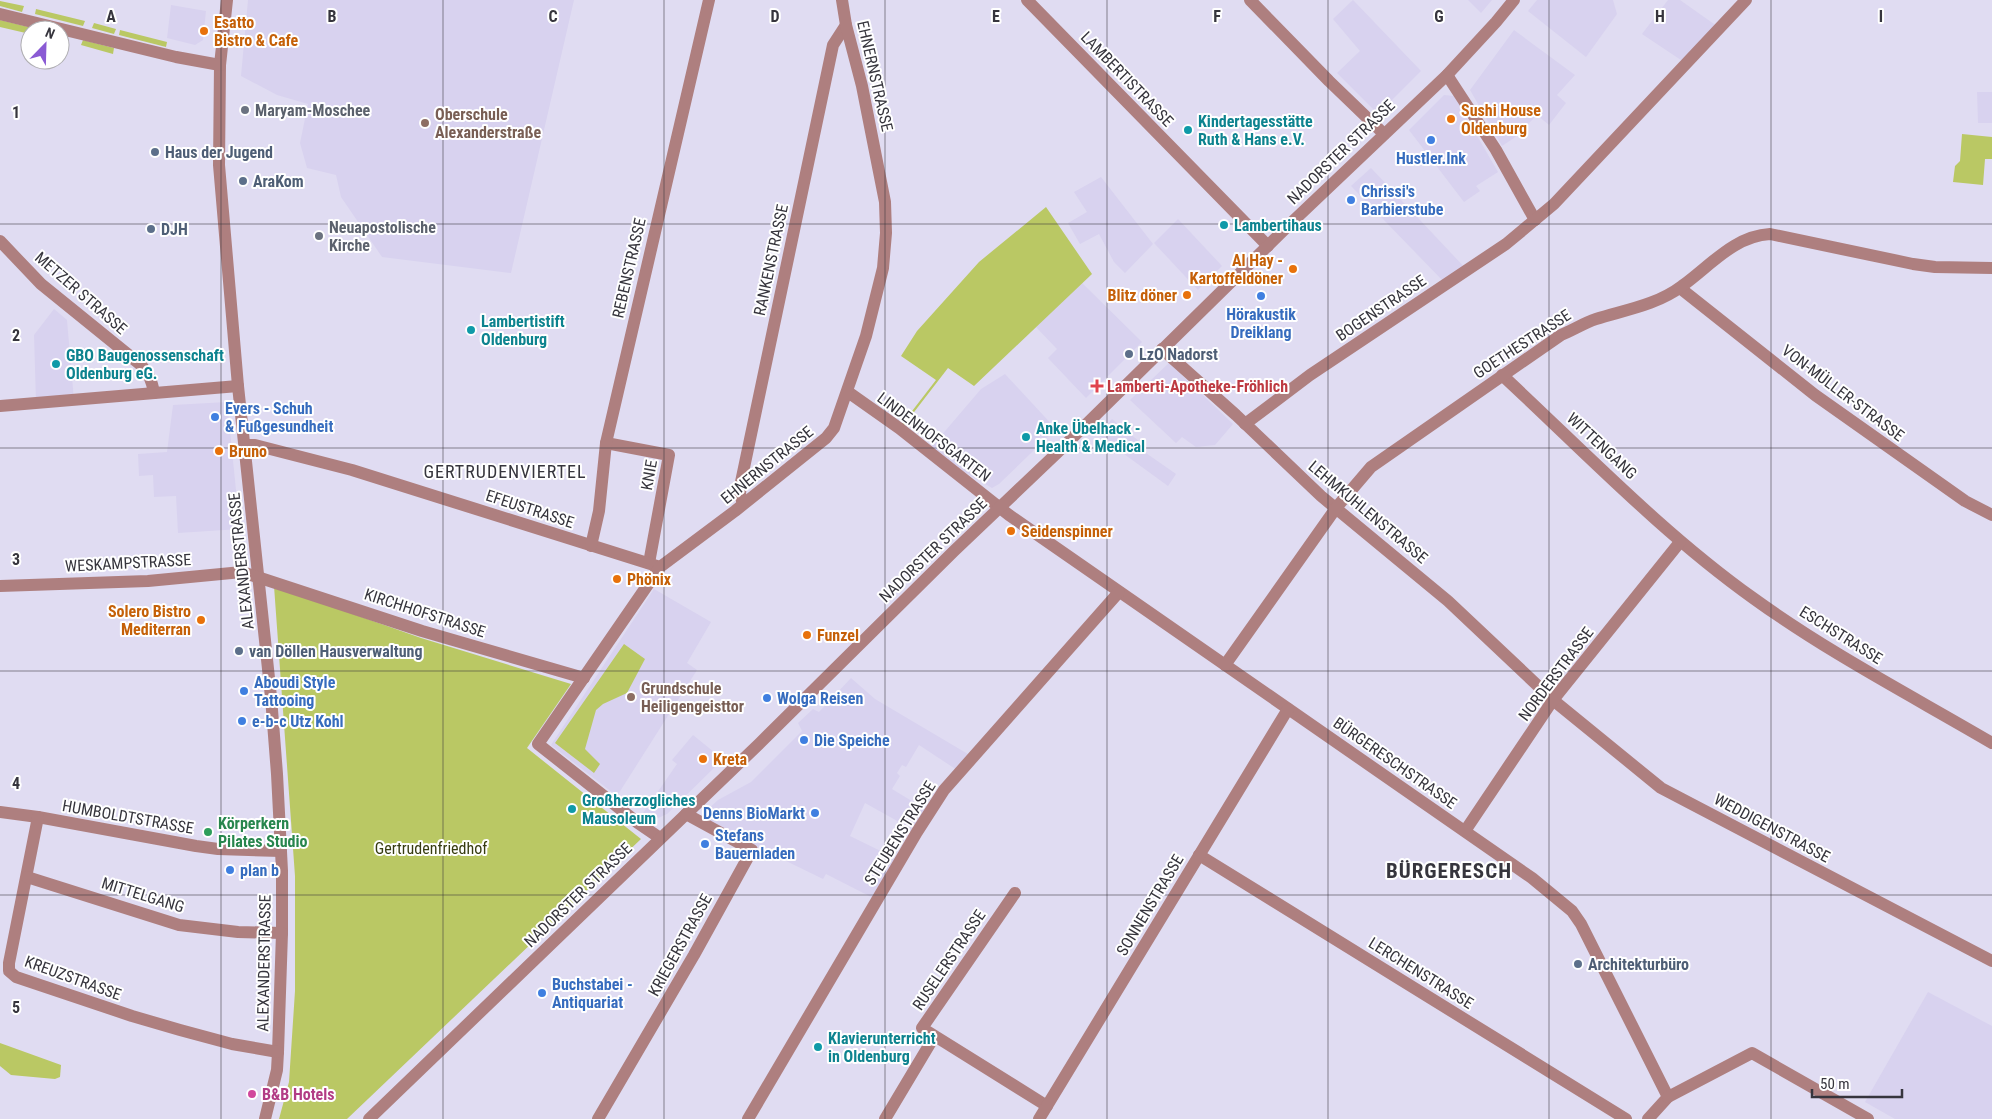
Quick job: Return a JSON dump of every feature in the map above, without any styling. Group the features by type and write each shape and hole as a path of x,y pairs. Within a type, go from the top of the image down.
{"street":[{"name":"ALEXANDERSTRASSE","path":"227,0 220,64 219,165 238,386 271,697 280,851 282,933 272,1051 277,1070 265,1119"},
{"name":"REBENSTRASSE","path":"591,546 599,511 606,444 709,0"},
{"name":"EHNERNSTRASSE","path":"660,838 638,823 538,744 584,678 654,565 743,504 826,438 834,428 866,336 883,268 886,233 884,202 870,124 846,25 842,0"},
{"name":"LAMBERTISTRASSE","path":"1027,0 1268,246"},
{"path":"1250,0 1384,134"},
{"name":"NADORSTER STRASSE","path":"369,1119 686,814 1268,246 1447,75 1514,0"},
{"name":"BOGENSTRASSE","path":"1245,424 1310,375 1506,244 1554,204 1746,0"},
{"path":"0,14 176,57 220,64"},
{"name":"RANKENSTRASSE","path":"743,504 740,494 741,482 760,385 833,45 846,25"},
{"path":"1447,75 1487,135 1535,220"},
{"name":"GOETHESTRASSE","path":"1225,665 1336,508 1371,467 1561,335 1584,324 1638,307 1680,288 1734,246 1746,239 1758,235 1778,235 1928,266 1992,268"},
{"name":"METZER STRASSE","path":"0,241 41,284 141,365 150,377 154,394"},
{"name":"VON-MÜLLER-STRASSE","path":"1680,288 1815,394 1965,501 1992,515"},
{"name":"LEHMKUHLENSTRASSE","path":"1162,349 1336,508 1448,602 1553,700"},
{"name":"WITTENGANG","path":"1502,375 1680,542"},
{"path":"0,406 238,386"},
{"name":"LINDENHOFSGARTEN","path":"848,392 899,428 1000,508"},
{"name":"EFEUSTRASSE","path":"245,446 255,444 352,470 654,565"},
{"name":"KNIE","path":"606,444 669,455 654,565"},
{"name":"BÜRGERESCHSTRASSE","path":"1000,508 1532,878 1572,911 1581,924 1668,1097"},
{"name":"NORDERSTRASSE","path":"1465,831 1553,700 1680,542"},
{"name":"ESCHSTRASSE","path":"1680,542 1753,598 1797,627 1860,667 1992,743"},
{"name":"WESKAMPSTRASSE","path":"0,586 148,581 242,572 258,576"},
{"name":"KIRCHHOFSTRASSE","path":"258,576 422,631 584,678"},
{"name":"STEUBENSTRASSE","path":"748,1119 944,790 1119,592"},
{"name":"WEDDIGENSTRASSE","path":"1553,700 1661,788 1992,961"},
{"name":"SONNENSTRASSE","path":"1039,1119 1288,709"},
{"name":"HUMBOLDTSTRASSE","path":"0,812 38,817 196,846 218,849 280,851"},
{"name":"KRIEGERSTRASSE","path":"598,1119 694,955 752,850 686,814"},
{"name":"KREUZSTRASSE","path":"38,817 9,971 16,977 132,1016 232,1044 272,1051"},
{"name":"LERCHENSTRASSE","path":"1199,855 1626,1119"},
{"name":"MITTELGANG","path":"27,877 179,924 238,932 282,933"},
{"name":"RUSELERSTRASSE","path":"934,1037 922,1028 1015,892"},
{"path":"885,1119 934,1037 1047,1106"},
{"path":"1648,1119 1668,1097 1752,1053 1868,1119"}],"shaded area":[{"name":"Oberschule Alexanderstraße","path":"248,0 574,0 511,273 382,257 341,197 336,175 307,168 300,143 308,104 277,95 241,76"},
{"path":"1353,0 1421,71 1381,111 1375,111 1337,73 1360,51 1333,19"},
{"path":"1468,0 1492,0 1481,13"},
{"path":"1537,0 1613,0 1617,14 1586,57 1528,11"},
{"path":"1668,0 1680,0 1721,29 1687,64 1642,34"},
{"path":"171,5 206,11 203,40 195,45 167,38"},
{"path":"1514,30 1575,75 1557,95 1566,103 1549,125 1537,115 1514,138 1502,146 1470,90"},
{"path":"1977,92 1992,92 1992,123 1978,123"},
{"path":"1444,95 1454,96 1498,172 1476,186 1480,191 1464,202 1409,130"},
{"path":"1371,168 1467,270 1446,284 1351,186"},
{"path":"1101,177 1153,244 1125,273 1114,262 1099,234 1080,244 1068,223 1087,212 1074,192"},
{"path":"1178,219 1222,266 1198,290 1154,243"},
{"path":"1082,283 1142,342 1086,398 1048,358 1057,349 1036,327"},
{"path":"54,309 67,320 74,400 36,403 34,335"},
{"path":"1169,363 1233,424 1215,445 1196,447 1182,437 1176,443 1130,400"},
{"path":"1005,374 1056,429 999,484 992,488 928,451 981,389"},
{"path":"227,402 240,529 178,533 176,496 154,497 153,475 139,476 138,454 167,452 173,405"},
{"path":"1112,419 1146,447 1143,451 1176,474 1168,486 1098,435"},
{"name":"Grundschule Heiligengeisttor","path":"654,589 711,622 687,663 697,670 617,796 551,745"},
{"path":"851,678 875,699 973,757 960,772 919,745 906,767 902,765 897,773 900,776 892,789 930,812 917,832 865,803 850,836 901,861 877,900 826,874 823,879 698,818 718,800 751,782 802,731 798,723 813,709 819,712"},
{"path":"693,735 720,757 720,762 667,814 654,820 641,816 677,764 672,760"},
{"path":"1928,992 1992,1026 1992,1119 1895,1119 1865,1102"}],"green space":[{"path":"0,1 24,6 22,12 0,6"},
{"path":"36,9 85,21 83,26 70,23 70,20 59,20 35,14"},
{"path":"0,20 20,25 20,32 0,27"},
{"path":"94,23 116,29 114,34 92,28"},
{"path":"120,30 167,42 166,47 119,35"},
{"path":"83,40 114,48 113,54 81,45"},
{"path":"1962,134 1992,137 1992,159 1985,159 1983,185 1953,182 1955,166 1960,161"},
{"path":"1046,207 1092,274 974,386 948,368 901,429 899,428 936,380 901,356 917,331 979,262"},
{"name":"Gertrudenfriedhof","path":"274,586 421,638 571,684 527,748 641,839 347,1119 279,1119 289,1082 295,991 295,876"},
{"path":"624,644 645,659 627,693 603,704 596,710 585,749 600,764 594,773 555,743"},
{"path":"0,1043 61,1065 60,1077 55,1079 11,1075 0,1066"}],"place":[{"name":"Esatto Bistro & Cafe","path":"204,31"},
{"name":"Maryam-Moschee","path":"245,110"},
{"name":"Sushi House Oldenburg","path":"1451,119"},
{"name":"Oberschule Alexanderstraße","path":"425,123"},
{"name":"Kindertagesstätte Ruth & Hans e.V.","path":"1188,130"},
{"name":"Hustler.Ink","path":"1431,140"},
{"name":"Haus der Jugend","path":"155,152"},
{"name":"AraKom","path":"243,181"},
{"name":"Chrissi's Barbierstube","path":"1351,200"},
{"name":"Lambertihaus","path":"1224,225"},
{"name":"DJH","path":"151,229"},
{"name":"Neuapostolische Kirche","path":"319,236"},
{"name":"Al Hay - Kartoffeldöner","path":"1293,269"},
{"name":"Blitz döner","path":"1187,295"},
{"name":"Hörakustik Dreiklang","path":"1261,296"},
{"name":"Lambertistift Oldenburg","path":"471,330"},
{"name":"LzO Nadorst","path":"1129,354"},
{"name":"GBO Baugenossenschaft Oldenburg eG.","path":"56,364"},
{"name":"Lamberti-Apotheke-Fröhlich","path":"1097,386"},
{"name":"Evers - Schuh & Fußgesundheit","path":"215,417"},
{"name":"Anke Übelhack - Health & Medical","path":"1026,437"},
{"name":"Bruno","path":"219,451"},
{"name":"Seidenspinner","path":"1011,531"},
{"name":"Phönix","path":"617,579"},
{"name":"Solero Bistro Mediterran","path":"201,620"},
{"name":"Funzel","path":"807,635"},
{"name":"van Döllen Hausverwaltung","path":"239,651"},
{"name":"Aboudi Style Tattooing","path":"244,691"},
{"name":"Grundschule Heiligengeisttor","path":"631,697"},
{"name":"Wolga Reisen","path":"767,698"},
{"name":"e-b-c Utz Kohl","path":"242,721"},
{"name":"Die Speiche","path":"804,740"},
{"name":"Kreta","path":"703,759"},
{"name":"Großherzogliches Mausoleum","path":"572,809"},
{"name":"Denns BioMarkt","path":"815,813"},
{"name":"Körperkern Pilates Studio","path":"208,832"},
{"name":"Stefans Bauernladen","path":"705,844"},
{"name":"plan b","path":"230,870"},
{"name":"Architekturbüro","path":"1578,964"},
{"name":"Buchstabei - Antiquariat","path":"542,993"},
{"name":"Klavierunterricht in Oldenburg","path":"818,1047"},
{"name":"B&B Hotels","path":"252,1094"}],"district":[{"name":"GERTRUDENVIERTEL","path":"505,471"},
{"name":"BÜRGERESCH","path":"1449,871"}]}
